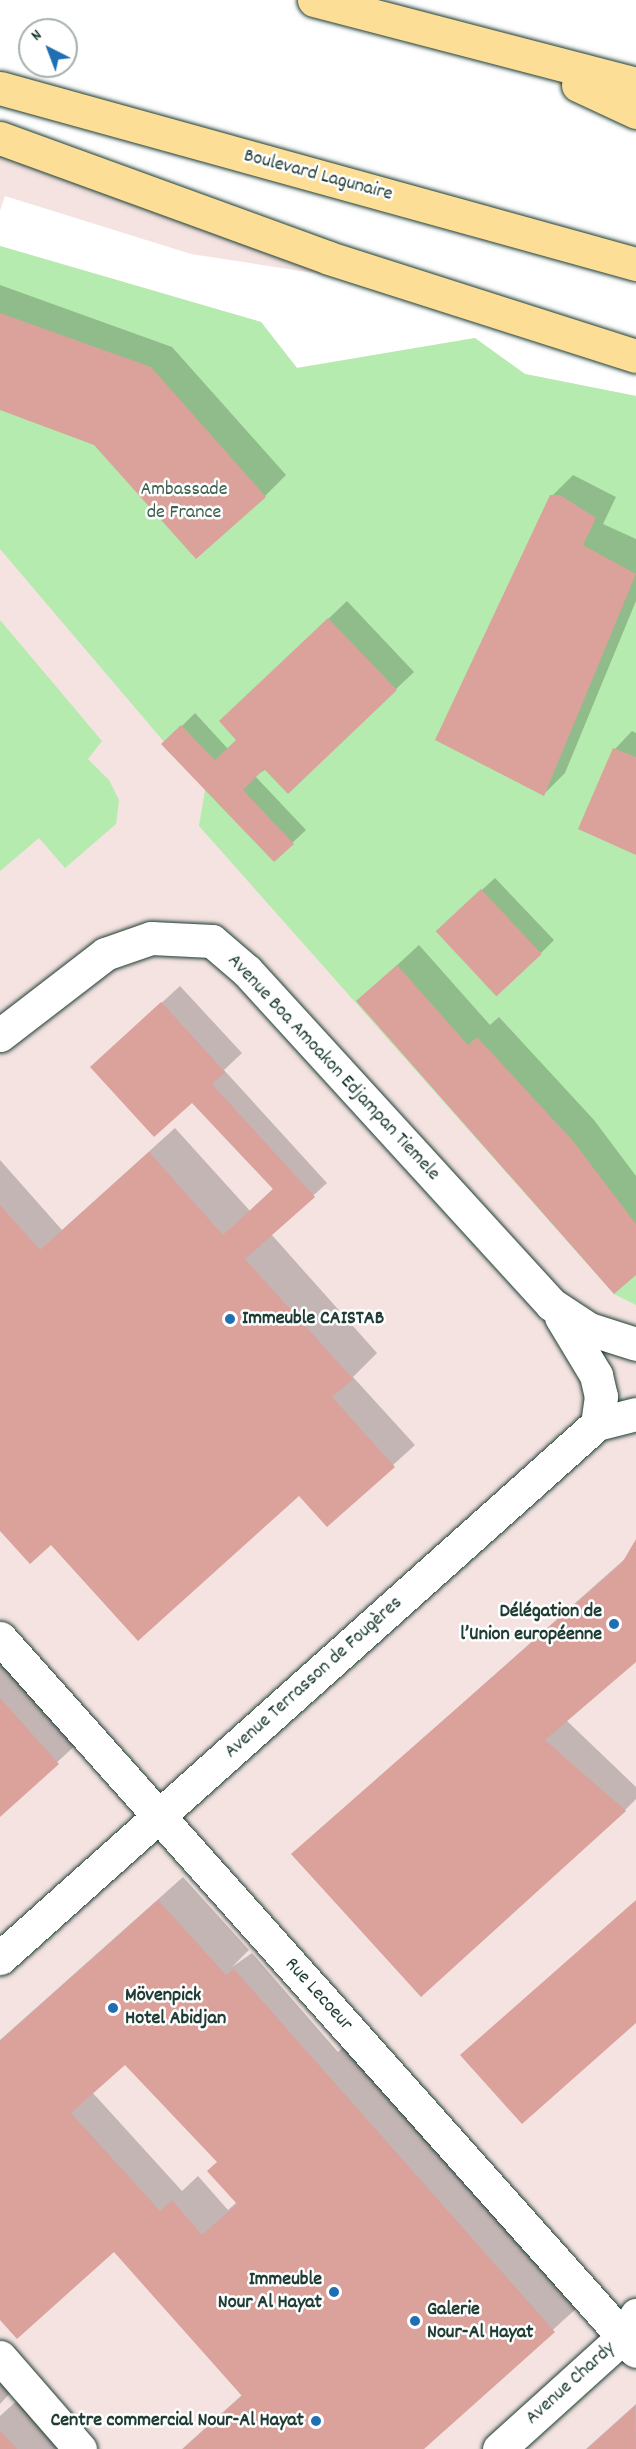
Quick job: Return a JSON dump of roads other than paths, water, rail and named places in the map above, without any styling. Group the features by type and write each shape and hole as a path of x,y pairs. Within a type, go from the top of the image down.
{"highway":[{"path":"314,0 636,84"},
{"path":"499,47 636,112"},
{"name":"Boulevard Lagunaire","path":"0,88 636,264"},
{"path":"0,138 329,258 636,356"}],"street":[{"name":"Avenue Boa Amoakon Edjampan Tiemele","path":"0,1035 105,954 151,938 212,941 247,971 551,1304 589,1329 636,1344"},
{"path":"551,1304 596,1375 601,1396 597,1424"},
{"name":"Avenue Terrasson de Fougères","path":"0,1958 160,1818 597,1424 636,1414"},
{"name":"Rue Lecoeur","path":"0,1638 160,1818 632,2334"},
{"name":"Avenue Chardy","path":"499,2449 632,2334"},
{"path":"0,2357 80,2449"}],"place":[{"name":"Immeuble CAISTAB","path":"230,1319"},
{"name":"Délégation de l’Union européenne","path":"614,1624"},
{"name":"Mövenpick Hotel Abidjan","path":"113,2008"},
{"name":"Immeuble Nour Al Hayat","path":"334,2292"},
{"name":"Galerie Nour-Al Hayat","path":"415,2321"},
{"name":"Centre commercial Nour-Al Hayat","path":"316,2421"}],"park label":[{"name":"Ambassade de France","path":"184,502"}]}
